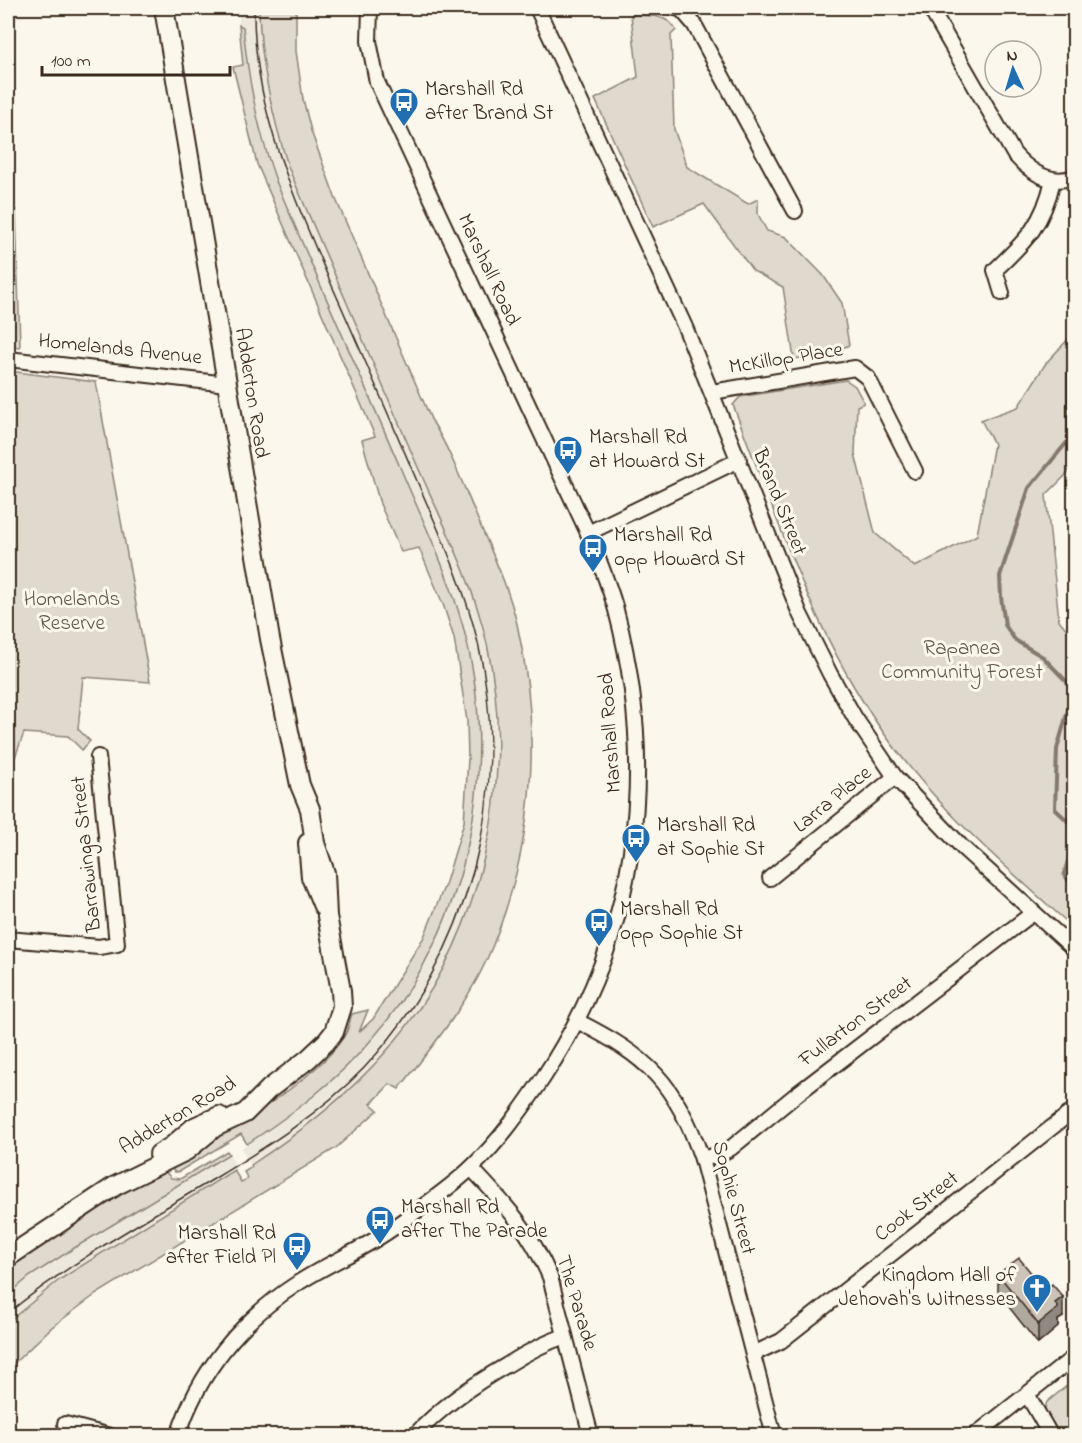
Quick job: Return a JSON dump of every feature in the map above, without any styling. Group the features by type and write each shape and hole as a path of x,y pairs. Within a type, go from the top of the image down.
{"main road":[{"name":"Adderton Road","path":"8,1257 115,1186 190,1148 215,1127 245,1113 334,1032 342,1006 327,916 311,877 309,849 299,807 300,784 270,639 164,8"}],"street":[{"name":"Marshall Road","path":"178,1436 191,1402 205,1376 238,1331 254,1316 299,1282 395,1227 471,1168 501,1135 531,1095 577,1021 609,946 626,886 634,842 639,788 636,716 616,608 588,533 377,82 369,41 370,8"},
{"name":"Brand Street","path":"537,8 685,327 808,633 855,717 895,777 963,848 1074,949"},
{"path":"675,8 681,9 694,24 795,211"},
{"path":"930,8 1014,154 1038,175 1053,180 1067,180 1074,177"},
{"path":"1002,293 995,270 1033,232 1048,205 1053,180"},
{"name":"Homelands Avenue","path":"8,359 227,384"},
{"name":"McKillop Place","path":"712,392 855,368 868,378 915,471"},
{"path":"588,533 739,460"},
{"name":"Barrawinga Street","path":"8,939 99,947 117,944 98,757"},
{"name":"Larra Place","path":"770,878 895,777"},
{"name":"Fullarton Street","path":"702,1159 731,1148 806,1087 1033,913"},
{"name":"Sophie Street","path":"577,1021 628,1049 662,1080 683,1111 693,1132 774,1436"},
{"name":"Cook Street","path":"753,1354 781,1341 1074,1110"},
{"name":"The Parade","path":"471,1168 509,1208 532,1240 550,1277 591,1436"},
{"path":"414,1436 430,1419 468,1387 544,1343 565,1336"},
{"path":"974,1436 1074,1357"},
{"path":"1027,1394 1051,1436"},
{"path":"65,1424 110,1436"}],"shaded area":[{"path":"239,8 259,8 262,58 267,90 276,130 289,169 471,589 491,669 495,703 497,772 484,858 462,928 420,1006 390,1047 349,1090 314,1120 251,1165 241,1148 283,1120 332,1081 373,1039 405,995 430,952 459,879 472,826 478,772 478,728 470,659 460,615 446,576 298,234 268,159 246,62 243,27 239,25"},
{"path":"229,1154 237,1168 59,1280 8,1322 8,1295 29,1277"}],"green space":[{"path":"259,8 296,8 296,51 303,99 311,131 335,197 431,419 457,470 510,598 525,665 530,705 530,787 518,867 493,945 474,984 451,1020 399,1089 390,1084 371,1104 378,1110 336,1148 95,1295 52,1327 8,1369 8,1322 59,1280 234,1170 241,1182 248,1179 244,1172 252,1167 251,1165 341,1097 389,1048 421,1005 448,959 469,909 484,857 494,804 497,750 495,697 481,621 457,553 289,169 268,90"},
{"path":"631,15 662,18 676,30 671,35 674,129 687,167 748,204 758,199 758,214 767,231 786,237 823,275 842,303 849,345 830,354 794,359 783,287 753,271 704,204 653,227 595,99 638,77"},
{"path":"239,25 243,27 259,124 276,181 431,539 459,613 472,668 478,724 477,781 470,837 455,892 434,945 406,994 372,1039 344,1069 313,1096 247,1144 241,1134 178,1172 174,1172 170,1165 240,1123 293,1087 316,1068 335,1049 347,1031 352,1014 368,1010 359,1032 373,1019 424,937 446,882 464,822 468,759 467,721 454,638 443,604 419,548 401,552 380,504 362,440 375,436 257,164 233,67 243,65"},
{"path":"16,210 20,347 8,346 8,211"},
{"name":"Rapanea Community Forest","path":"1074,333 1074,467 1046,495 1059,620 1074,638 1074,928 959,822 907,764 862,700 842,666 807,593 733,405 740,397 846,380 855,386 864,403 857,406 855,454 875,533 915,567 977,535 994,444 981,420 1018,407 1046,363"},
{"name":"Homelands Reserve","path":"8,371 96,382 150,682 83,677 78,729 90,741 82,750 68,736 24,733 8,776"},
{"path":"227,1151 229,1154 71,1250 29,1277 8,1295 8,1269 54,1236 163,1169 171,1178 180,1179"},
{"path":"1074,1380 1074,1435 1056,1435 1043,1413 1047,1402"}],"building":[{"path":"1019,1258 1045,1290 1052,1284 1063,1297 1055,1303 1058,1308 1038,1324 998,1274"}],"waterway":[{"path":"1074,364 1068,372 1068,441 1029,488 1000,576 1005,625 1015,640 1043,657 1067,682 1072,696 1057,749 1055,809 1073,826 1070,854 1064,874 1074,889"}],"tram line":[{"path":"8,1313 82,1260 292,1129 347,1085 364,1068 400,1024 431,975 455,924 474,870 485,814 490,757 487,700 473,622 443,541 288,180 267,113 260,79 255,44 254,8"}],"place":[{"name":"Marshall Rd after Brand St","path":"404,128"},
{"name":"Marshall Rd at Howard St","path":"568,476"},
{"name":"Marshall Rd opp Howard St","path":"593,574"},
{"name":"Marshall Rd at Sophie St","path":"636,864"},
{"name":"Marshall Rd opp Sophie St","path":"599,948"},
{"name":"Marshall Rd after The Parade","path":"380,1246"},
{"name":"Marshall Rd after Field Pl","path":"297,1272"},
{"name":"Kingdom Hall of Jehovah's Witnesses","path":"1037,1314"}]}
